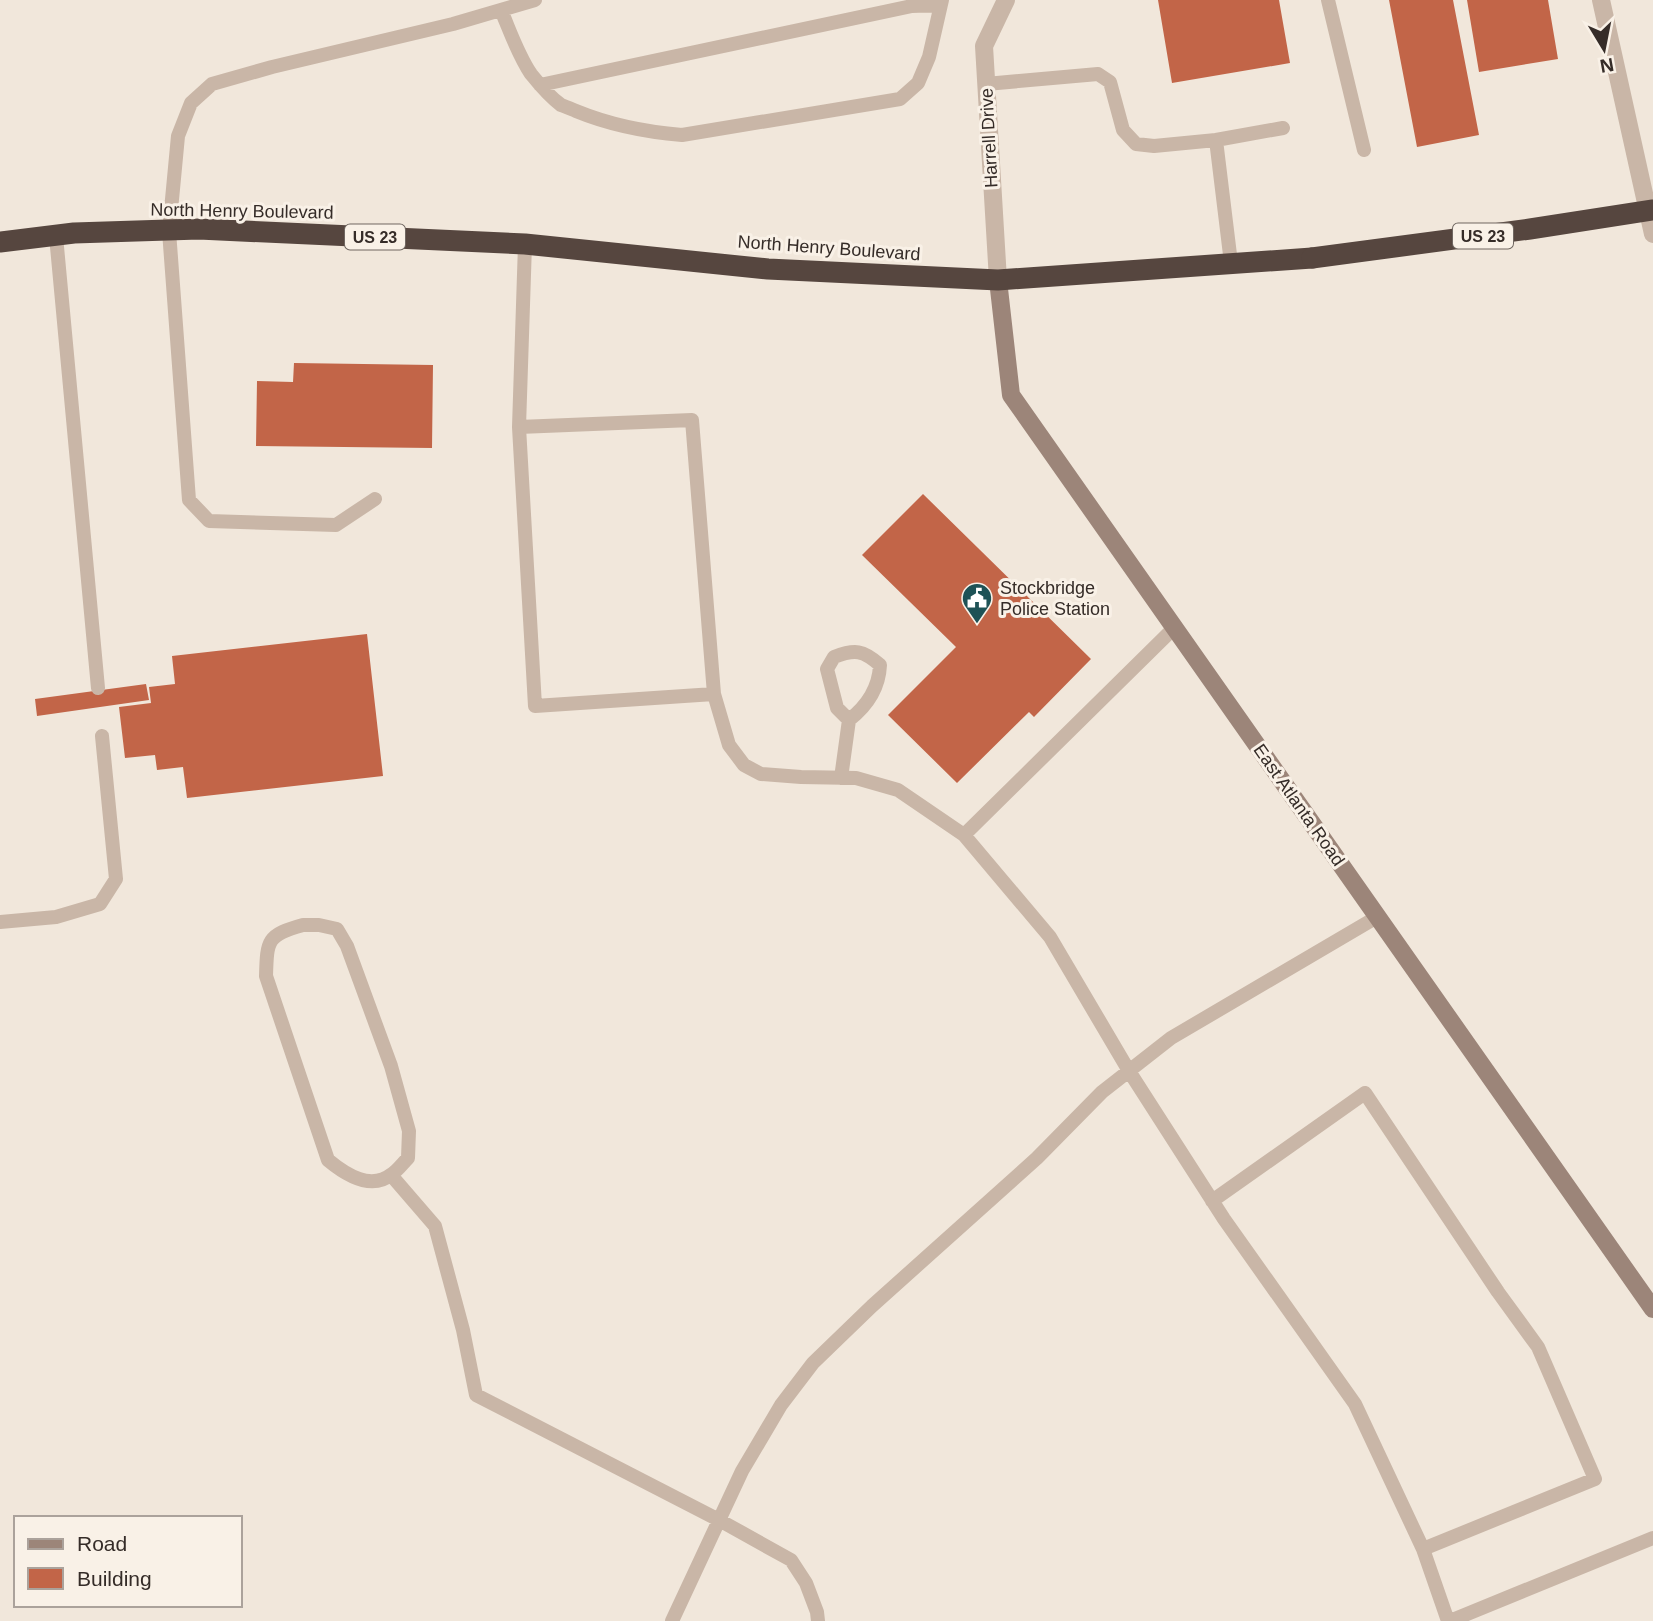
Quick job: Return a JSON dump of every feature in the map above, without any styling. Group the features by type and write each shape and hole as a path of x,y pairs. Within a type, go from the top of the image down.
{"highway":[{"name":"North Henry Boulevard","path":"0,242 74,233 199,229 525,244 768,269 998,280 1312,258 1653,210"}],"street":[{"name":"Harrell Drive","path":"998,280 984,46 1006,0"},
{"path":"1601,0 1653,234"},
{"name":"East Atlanta Road","path":"998,280 1011,395 1653,1309"}],"lane":[{"path":"375,499 335,525 209,521 189,500 169,231 178,136 191,103 212,84 453,24 535,0"},
{"path":"1328,0 1364,150"},
{"path":"501,9 530,72 540,85 562,105 590,117 652,132 682,135 900,99 918,83 929,57 941,2 540,85"},
{"path":"986,84 1098,74 1110,82 1123,130 1136,144 1154,146 1216,140 1283,128"},
{"path":"1216,140 1231,263"},
{"path":"56,236 98,688"},
{"path":"525,244 519,427 535,706 715,695"},
{"path":"519,427 692,420 715,695 729,745 744,765 761,774 856,778 898,790 964,835 1050,937 1129,1071 1212,1200 1355,1404 1423,1549 1449,1621 1653,1538"},
{"path":"964,835 1174,628"},
{"path":"841,778 849,720 862,710 872,693 879,679 880,665 867,654 850,651 834,657 827,670 837,708 849,720"},
{"path":"0,922 56,916 100,904 116,878 102,736"},
{"path":"672,1621 742,1471 774,1416 813,1363 872,1306 1037,1158 1102,1092 1171,1038 1377,917"},
{"path":"303,925 319,925 337,929 346,946 391,1066 409,1131 408,1158 391,1175 377,1182 362,1181 342,1172 328,1160 266,976 267,948 276,934 303,925"},
{"path":"1212,1200 1365,1093 1538,1348 1595,1479 1423,1549"},
{"path":"391,1175 435,1226 463,1330 476,1395 791,1560 806,1583 818,1621"}],"building":[{"path":"1158,0 1279,0 1290,63 1172,83"},
{"path":"1389,0 1453,0 1479,135 1417,147"},
{"path":"1467,0 1548,0 1558,59 1479,72"},
{"path":"294,363 433,365 432,448 256,446 257,381 293,382"},
{"path":"923,494 1091,659 1034,717 1029,712 957,783 888,715 956,647 862,555"},
{"path":"367,634 383,776 187,798 183,767 157,770 155,755 125,758 119,707 151,703 149,687 175,684 172,656"},
{"path":"146,684 149,700 37,716 35,699"}],"place":[{"name":"Stockbridge Police Station","path":"977,625"}]}
